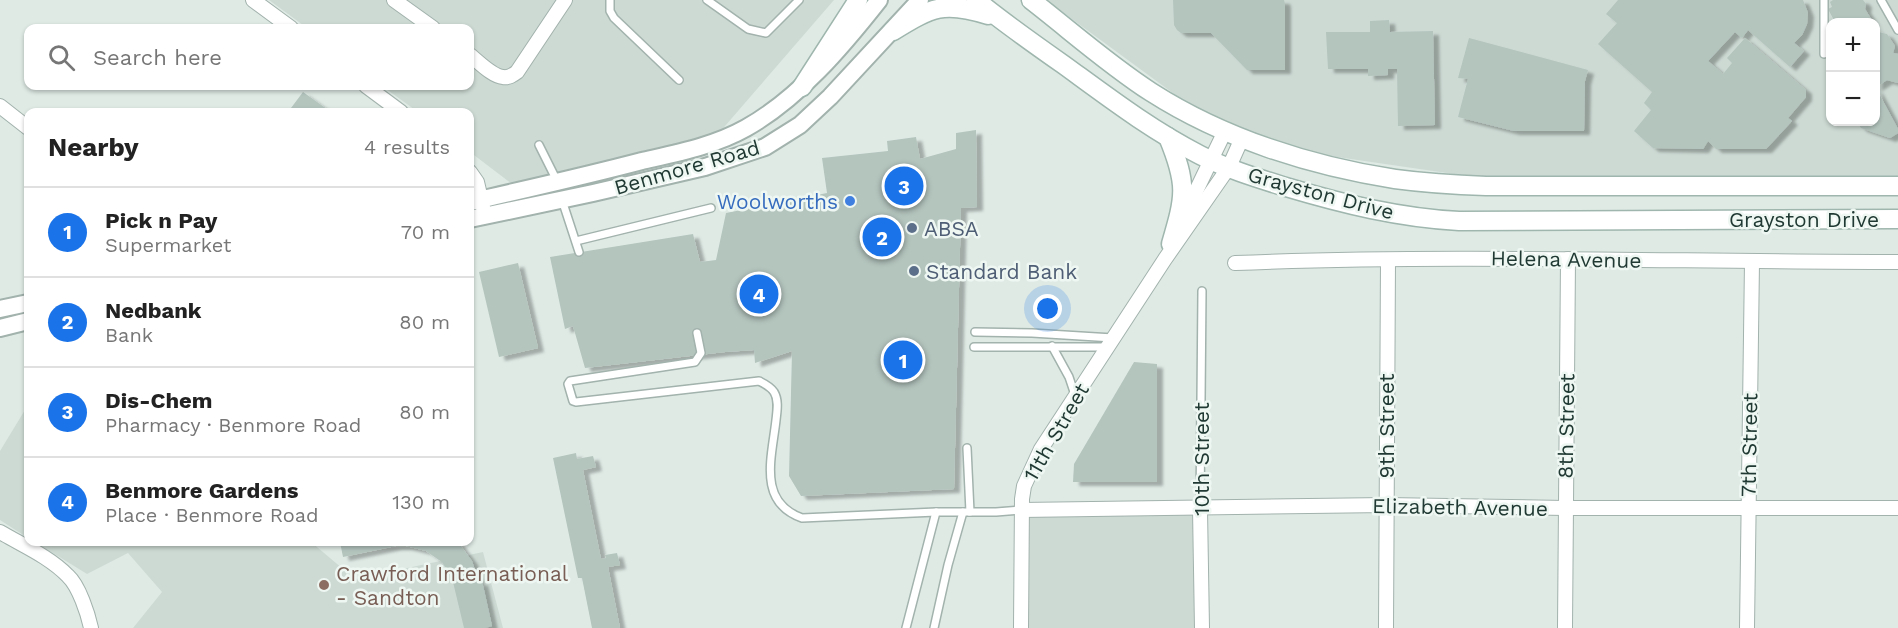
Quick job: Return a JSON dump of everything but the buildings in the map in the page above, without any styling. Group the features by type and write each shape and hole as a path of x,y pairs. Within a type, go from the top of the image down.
{"main road":[{"path":"802,87 858,0"},
{"name":"Grayston Drive","path":"976,0 1127,112 1167,137 1228,167 1336,202 1442,220 1480,222 1898,219"},
{"name":"Grayston Drive","path":"1031,0 1139,84 1181,110 1242,138 1326,165 1372,175 1424,182 1486,186 1898,186"},
{"path":"893,30 922,13 942,7 965,8 998,18"},
{"path":"1167,137 1179,164 1183,188 1181,211 1168,251"}],"street":[{"path":"254,0 286,24"},
{"path":"394,0 427,24"},
{"path":"474,58 495,74 503,78 510,77 517,72 565,0"},
{"name":"Benmore Road","path":"476,209 557,181 717,142 744,130 802,87 879,0"},
{"name":"Benmore Road","path":"476,209 562,199 720,163 771,143 791,132 812,114 920,0"},
{"path":"371,90 396,108"},
{"path":"0,106 24,125"},
{"name":"11th Street","path":"1168,251 1225,131"},
{"name":"11th Street","path":"1021,628 1021,510 1024,486 1032,466 1168,251 1228,167 1242,138"},
{"path":"474,178 477,182 476,209"},
{"name":"Helena Avenue","path":"1235,263 1491,258 1898,262"},
{"name":"8th Street","path":"1565,628 1568,259"},
{"name":"9th Street","path":"1386,628 1388,260"},
{"name":"7th Street","path":"1747,628 1752,262"},
{"path":"0,309 24,304"},
{"path":"0,328 24,322"},
{"name":"Elizabeth Avenue","path":"1021,510 1386,505 1565,508 1898,508"},
{"name":"10th Street","path":"1200,509 1202,628"},
{"path":"0,531 24,546"},
{"path":"24,546 57,566 71,578 83,603 91,628"}],"lane":[{"path":"610,0 610,11 614,18 679,80"},
{"path":"707,0 748,29 766,33 799,0"},
{"path":"1824,0 1824,54"},
{"path":"1881,0 1898,30"},
{"path":"539,145 557,181 579,252"},
{"path":"576,241 711,208"},
{"name":"10th Street","path":"1200,509 1202,291"},
{"path":"975,332 1032,333 1111,342"},
{"path":"697,333 701,352 695,362 570,381 568,384 573,401 759,381 769,386 775,394 777,405 770,472 772,492 779,504 789,513 802,518 1021,510"},
{"path":"974,346 1052,346 1111,342"},
{"path":"1052,346 1069,377 1075,395"},
{"path":"934,628 948,565 967,512 967,448"},
{"path":"906,628 936,512"}],"shaded area":[{"path":"269,0 834,0 719,133 516,187 474,155 474,108 412,108 388,90 474,90 474,24 302,24"},
{"path":"1046,0 1898,0 1898,177 1488,179 1241,143"},
{"path":"24,412 24,535 0,520 0,451"},
{"path":"1208,508 1207,628 1022,628 1022,510"},
{"name":"Crawford International - Sandton","path":"42,546 316,546 355,579 483,552 503,628 133,628 162,592 128,553 87,574"}],"place":[{"name":"Dis-Chem","path":"904,186"},
{"name":"Woolworths","path":"850,201"},
{"name":"ABSA","path":"912,228"},
{"name":"Nedbank","path":"882,237"},
{"name":"Standard Bank","path":"914,271"},
{"name":"Benmore Gardens","path":"759,294"},
{"name":"Pick n Pay","path":"903,360"},
{"name":"Crawford International - Sandton","path":"324,585"}]}
